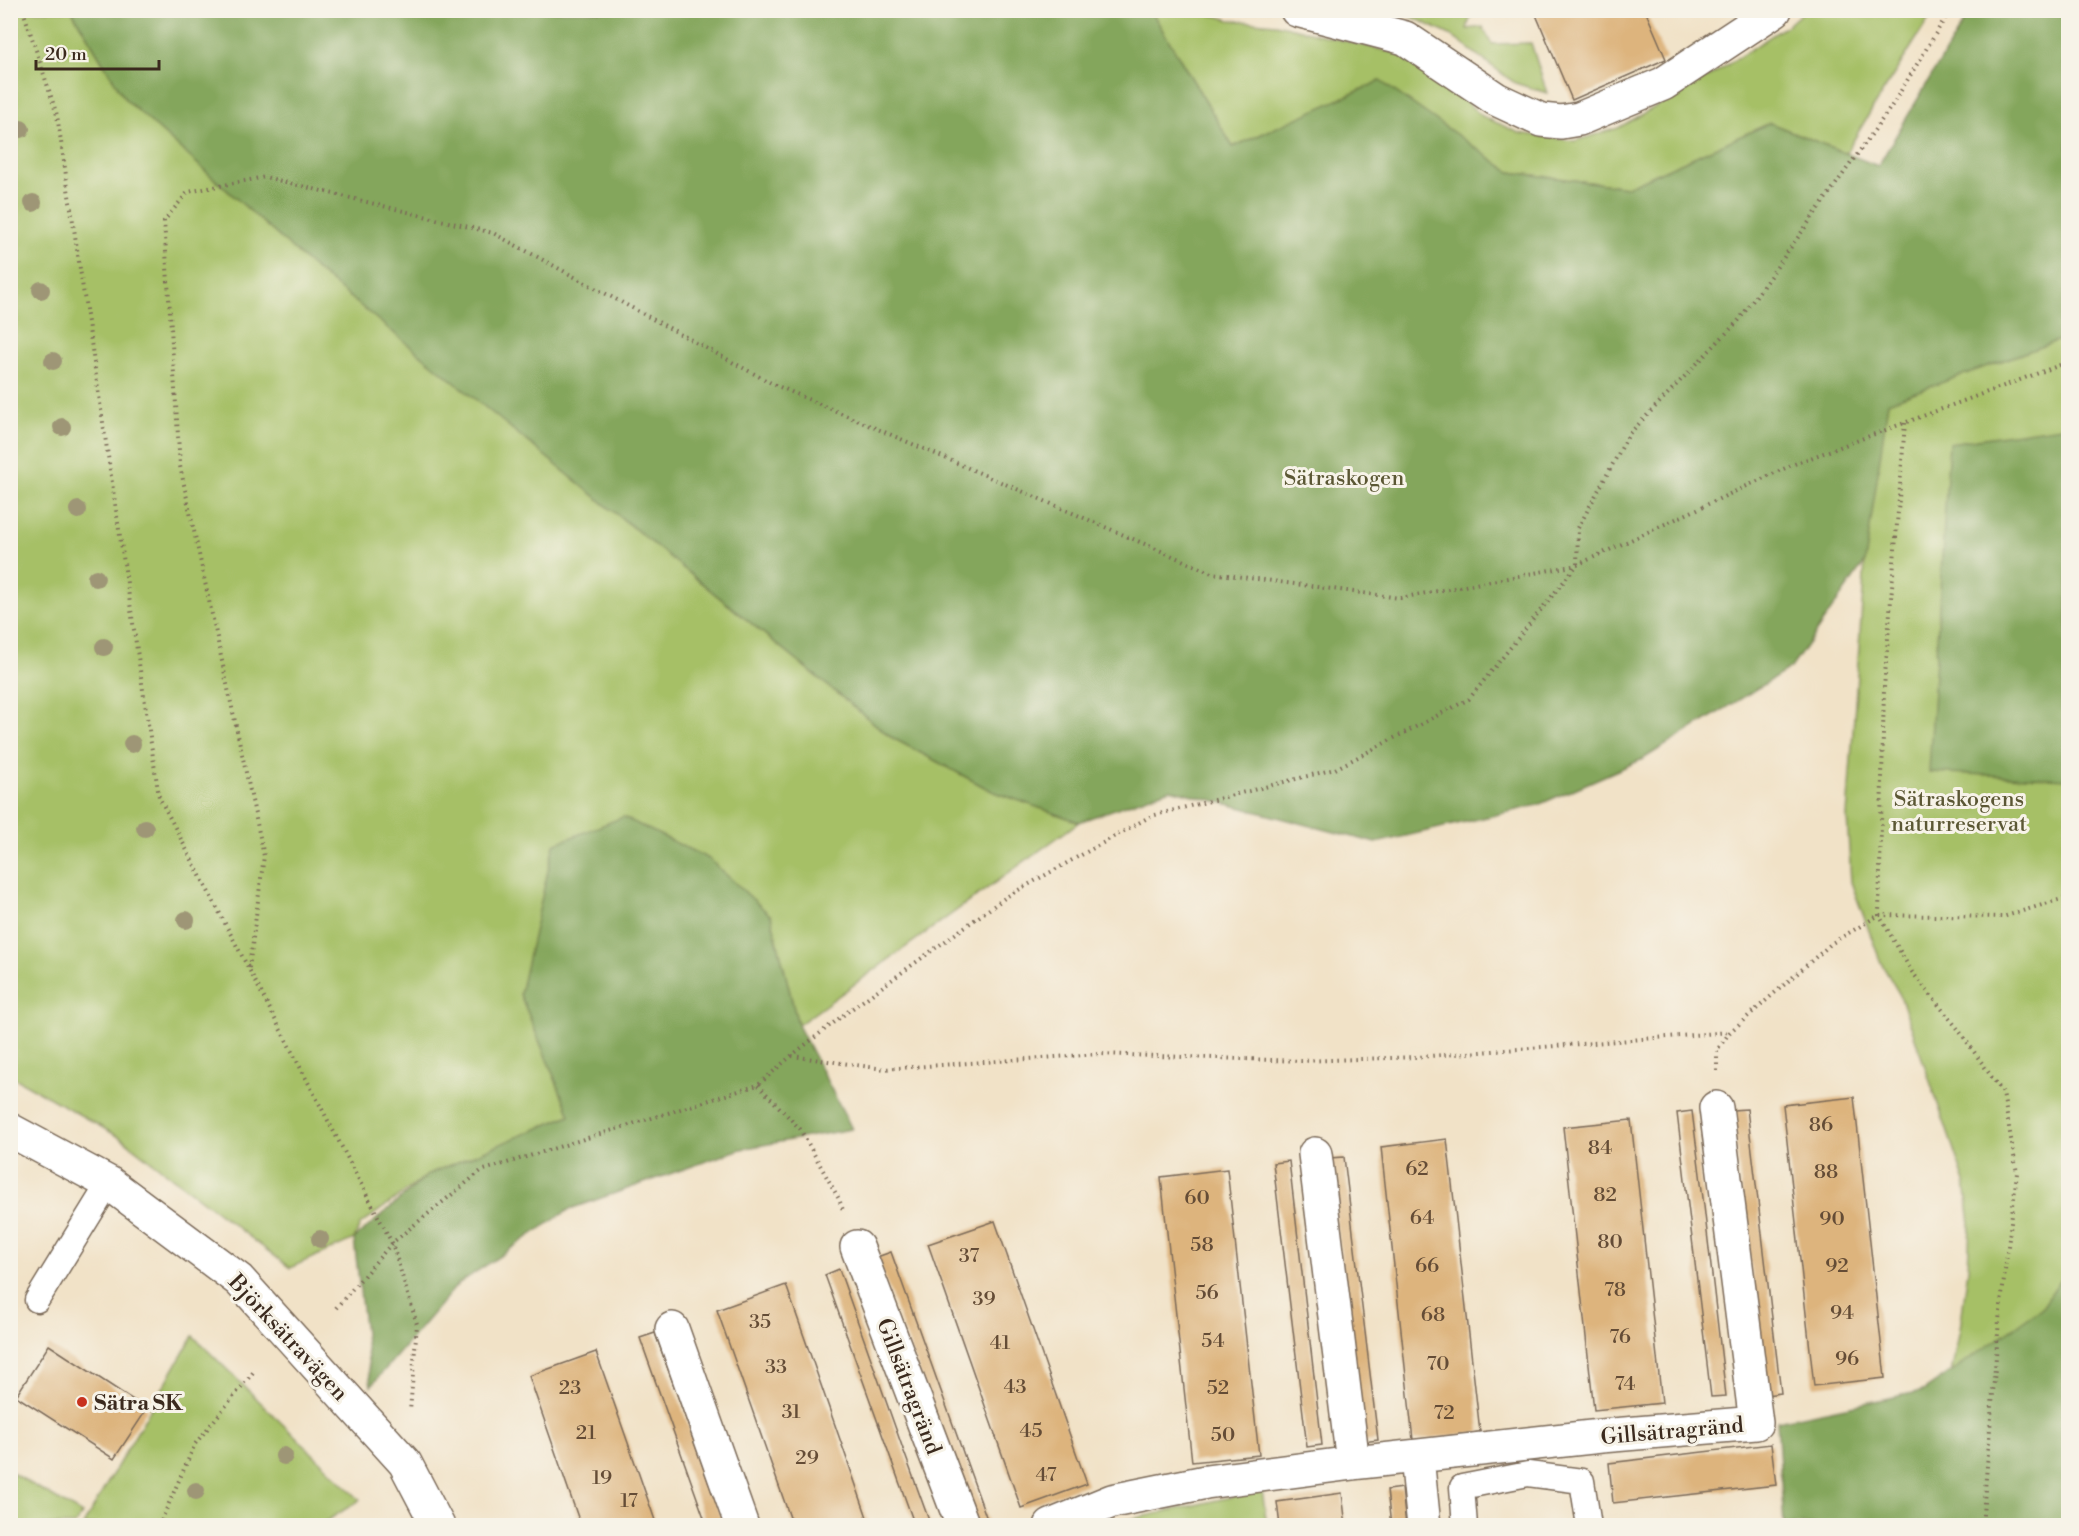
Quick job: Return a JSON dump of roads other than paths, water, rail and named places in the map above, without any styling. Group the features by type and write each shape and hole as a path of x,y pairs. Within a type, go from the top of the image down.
{"street":[{"path":"1297,10 1405,38 1496,99 1541,120 1561,122 1579,119 1663,84 1775,10"},
{"name":"Gillsätragränd","path":"1051,1526 1112,1501 1206,1482 1353,1463 1601,1436 1756,1423 1716,1108"},
{"name":"Björksätravägen","path":"10,1130 109,1183 239,1280 405,1463 438,1526"},
{"path":"1315,1154 1353,1463"},
{"name":"Gillsätragränd","path":"857,1247 963,1526"},
{"path":"672,1329 742,1526"},
{"path":"1416,1457 1424,1526"}],"lane":[{"path":"37,1300 109,1183"},
{"path":"1466,1526 1462,1487 1528,1474 1582,1481 1589,1526"}],"place":[{"name":"Sätra SK","path":"82,1402"}],"park label":[{"name":"Sätraskogen","path":"1344,477"},
{"name":"Sätraskogens naturreservat","path":"1959,810"}]}
